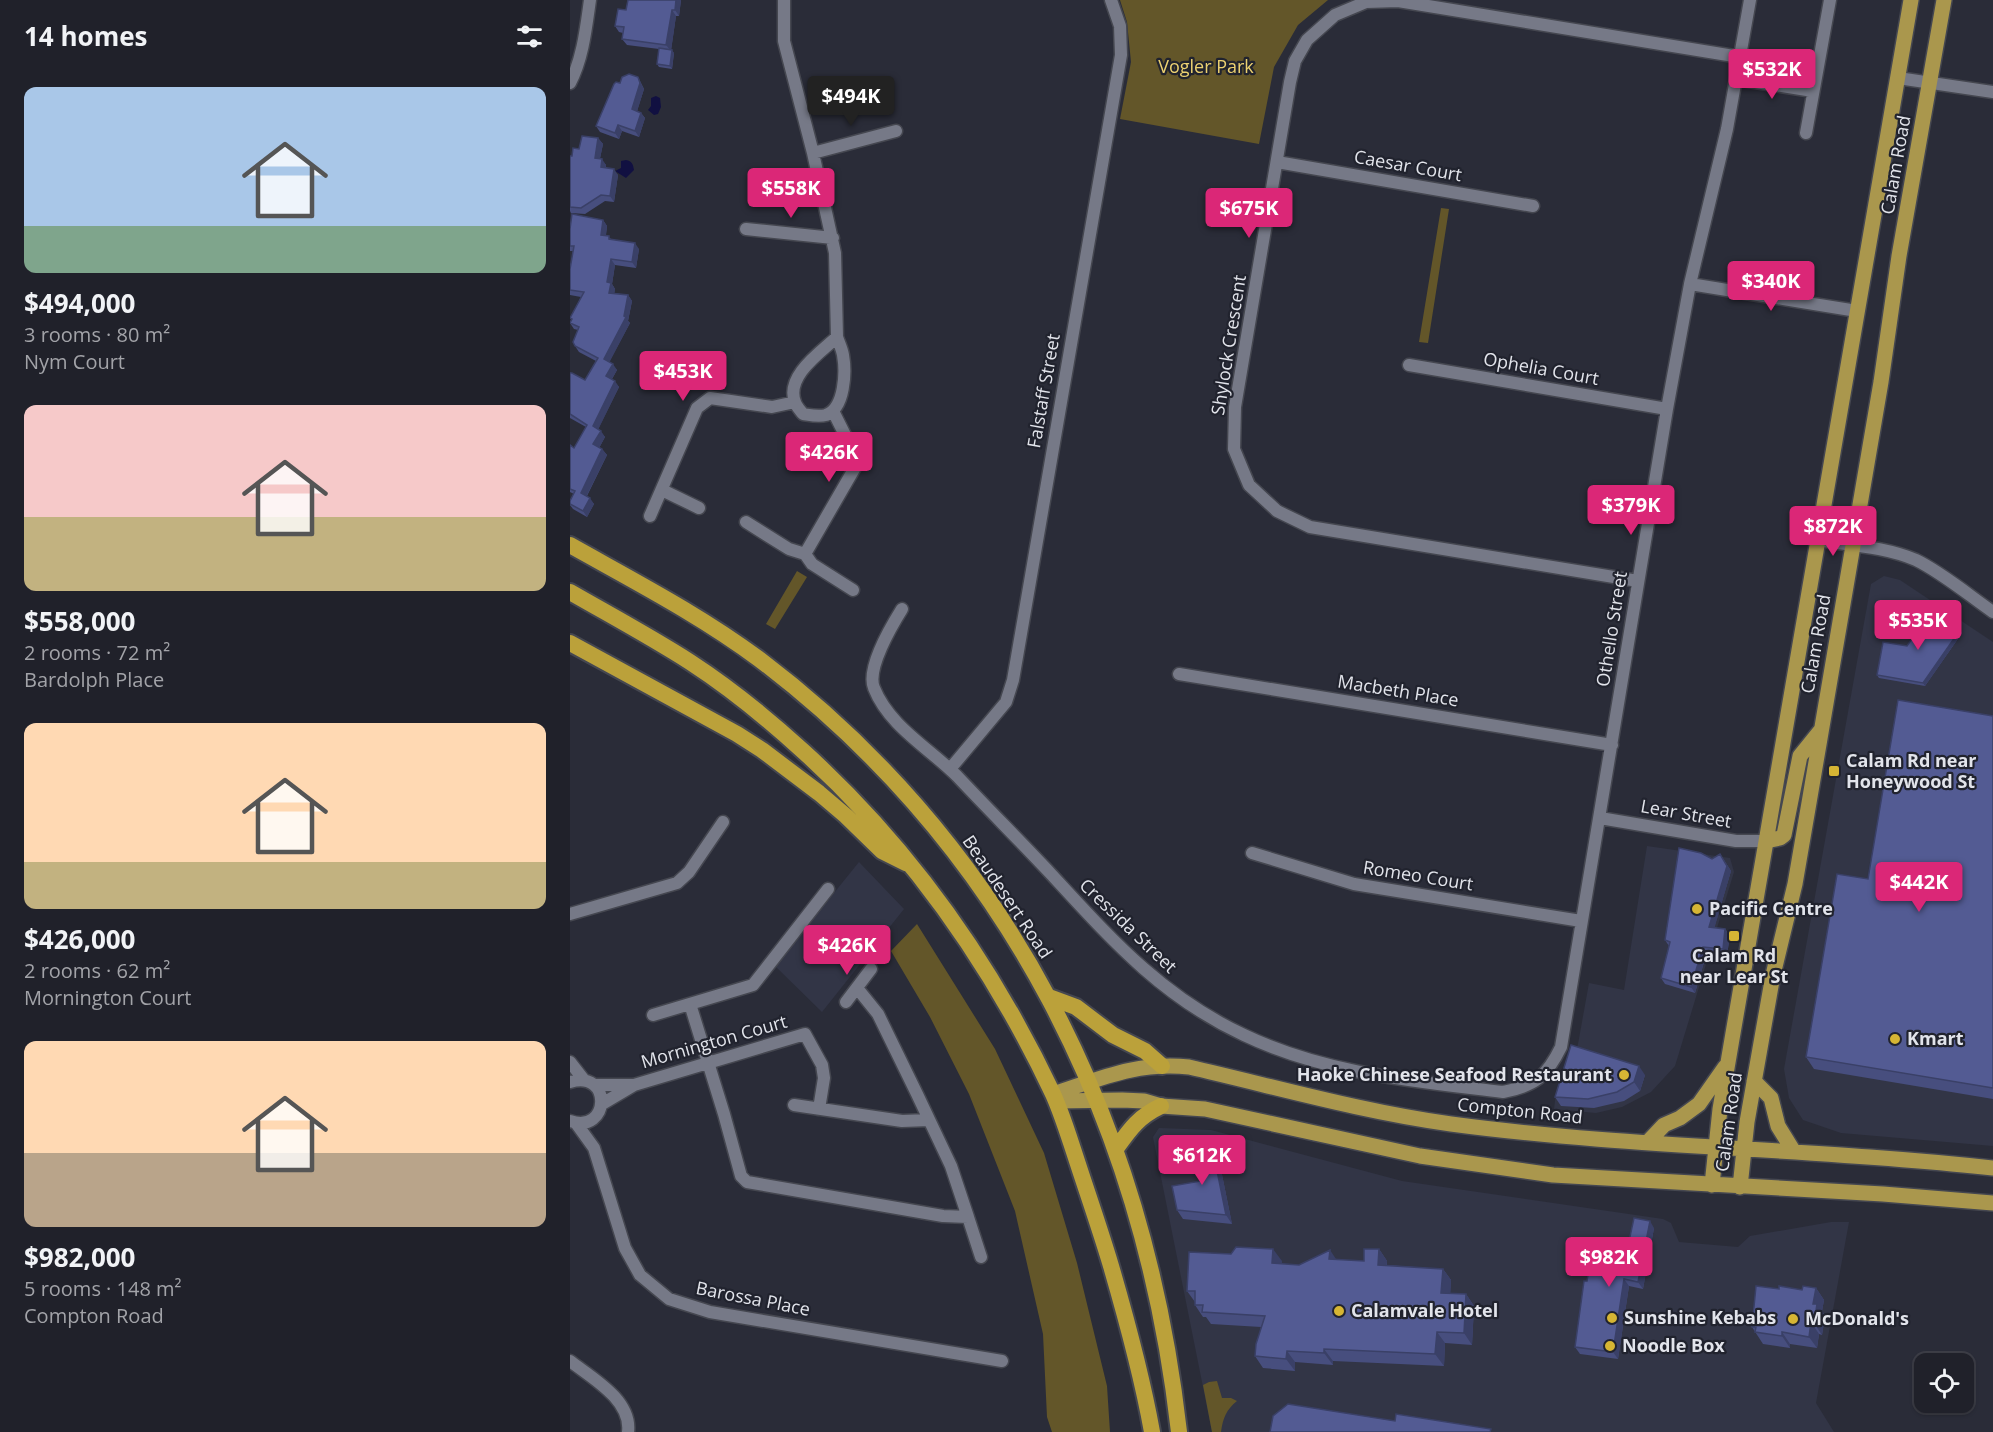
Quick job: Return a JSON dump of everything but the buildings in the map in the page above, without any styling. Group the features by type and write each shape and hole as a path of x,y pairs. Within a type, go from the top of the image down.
{"highway":[{"name":"Beaudesert Road","path":"570,545 714,628 758,658 836,723 914,801 951,846 1010,930 1078,1058 1096,1099 1137,1214 1163,1331 1179,1432"},
{"path":"570,592 691,663 802,750 875,821 912,866 988,974 1054,1098 1100,1228 1140,1372 1152,1432"},
{"path":"570,643 762,750 846,816 882,851 912,866"},
{"path":"1048,998 1076,1007 1113,1035 1144,1051 1162,1066"},
{"path":"1115,1150 1135,1122 1146,1113 1161,1106"}],"main road":[{"name":"Calam Road","path":"1712,1185 1728,1064 1911,0"},
{"name":"Calam Road","path":"1740,1187 1754,1081 1773,975 1797,875 1881,382 1899,256 1944,0"},
{"path":"1766,841 1784,835 1800,756 1821,730"},
{"path":"1647,1143 1664,1125 1680,1118 1699,1104 1728,1064"},
{"name":"Compton Road","path":"1054,1098 1088,1082 1129,1069 1162,1066 1189,1067 1373,1110 1450,1124 1558,1136 1885,1157 1993,1168"},
{"path":"1754,1081 1771,1098 1778,1126 1794,1152"},
{"path":"1054,1098 1144,1101 1161,1106 1180,1106 1228,1113 1382,1148 1495,1168 1553,1175 1883,1194 1993,1203"}],"street":[{"path":"570,83 585,36 590,0"},
{"path":"784,0 782,20 785,48 813,153 836,253 837,337 843,355 843,393 833,411 816,416 803,414 795,402 793,390 796,380 807,365 837,337"},
{"name":"Falstaff Street","path":"950,769 1006,702 1012,680 1121,55 1120,26 1112,0"},
{"name":"Othello Street","path":"1537,1081 1551,1067 1561,1047 1667,410 1690,284 1727,129 1749,0"},
{"path":"1806,133 1830,0"},
{"name":"Shylock Crescent","path":"1638,581 1310,527 1277,511 1249,485 1234,449 1235,407 1290,82 1295,61 1307,40 1335,15 1366,2 1398,1 1740,57"},
{"path":"1898,78 1993,92"},
{"path":"1736,79 1813,91"},
{"path":"813,153 896,131"},
{"name":"Caesar Court","path":"1277,162 1533,206"},
{"path":"746,229 833,238"},
{"path":"1690,284 1857,311"},
{"name":"Ophelia Court","path":"1408,364 1667,410"},
{"path":"650,516 697,408 710,398 772,407 795,402"},
{"path":"805,554 857,464 855,454 833,411"},
{"path":"662,490 699,507"},
{"path":"746,522 789,549 805,554 812,564 853,590"},
{"path":"1817,540 1892,552 1920,562 1993,612"},
{"name":"Cressida Street","path":"902,609 886,635 874,670 873,686 888,713 950,769 1112,940 1150,976 1192,1007 1244,1035 1308,1061 1372,1076 1503,1092 1537,1081"},
{"name":"Macbeth Place","path":"1179,674 1612,745"},
{"name":"Lear Street","path":"1600,818 1736,841 1766,841"},
{"path":"570,914 677,883 689,872 723,822"},
{"name":"Romeo Court","path":"1252,853 1354,884 1581,921"},
{"path":"653,1015 753,985 828,889"},
{"path":"846,1002 871,969"},
{"path":"857,987 878,1014 951,1166 981,1257"},
{"path":"690,1004 741,1176 747,1182 944,1216 968,1217"},
{"name":"Mornington Court","path":"573,1122 591,1121 599,1110 634,1085 805,1034 822,1065 824,1078 819,1109"},
{"path":"570,1062 589,1083 599,1090 599,1110"},
{"name":"Mornington Court","path":"570,1082 634,1085"},
{"path":"794,1105 902,1121 929,1120"},
{"name":"Barossa Place","path":"594,1148 599,1110"},
{"name":"Barossa Place","path":"573,1122 594,1148 625,1248 640,1275 669,1299 710,1312 1002,1361"},
{"path":"570,1361 612,1395 624,1408 629,1424 628,1432"}],"shaded area":[{"path":"656,96 660,98 661,107 658,114 654,115 648,110 651,106 651,98"},
{"path":"626,160 632,163 634,170 626,178 615,171 621,168 621,161"},
{"path":"1884,576 1900,580 1993,642 1993,1146 1841,1133 1803,1120 1789,1098 1784,1069 1871,584"},
{"path":"1647,846 1730,858 1734,872 1675,1066 1651,1092 1622,1107 1596,1113 1554,1109 1556,1093 1565,1086 1578,1044 1589,983 1624,990"},
{"path":"859,862 904,909 822,1012 775,966"},
{"path":"1159,1128 1211,1130 1402,1181 1663,1219 1671,1223 1679,1242 1738,1247 1750,1236 1831,1222 1849,1222 1816,1403 1834,1432 1212,1432 1153,1137"}],"green space":[{"name":"Vogler Park","path":"1120,0 1328,0 1298,25 1274,67 1259,144 1120,119 1131,62 1127,22"},
{"path":"1441,208 1449,209 1428,343 1419,342"},
{"path":"797,571 807,577 775,629 766,624"},
{"path":"917,924 995,1049 1044,1153 1077,1263 1107,1386 1110,1432 1052,1432 1047,1417 1043,1334 1015,1211 969,1094 930,1017 891,951"},
{"path":"1217,1381 1222,1398 1237,1401 1226,1415 1221,1432 1212,1432 1203,1385"}],"place":[{"name":"Calam Rd near Honeywood St","path":"1834,771"},
{"name":"Pacific Centre","path":"1697,909"},
{"name":"Calam Rd near Lear St","path":"1734,936"},
{"name":"Kmart","path":"1895,1039"},
{"name":"Haoke Chinese Seafood Restaurant","path":"1624,1075"},
{"name":"Calamvale Hotel","path":"1339,1311"},
{"name":"Sunshine Kebabs","path":"1612,1318"},
{"name":"McDonald's","path":"1793,1319"},
{"name":"Noodle Box","path":"1610,1346"}]}
